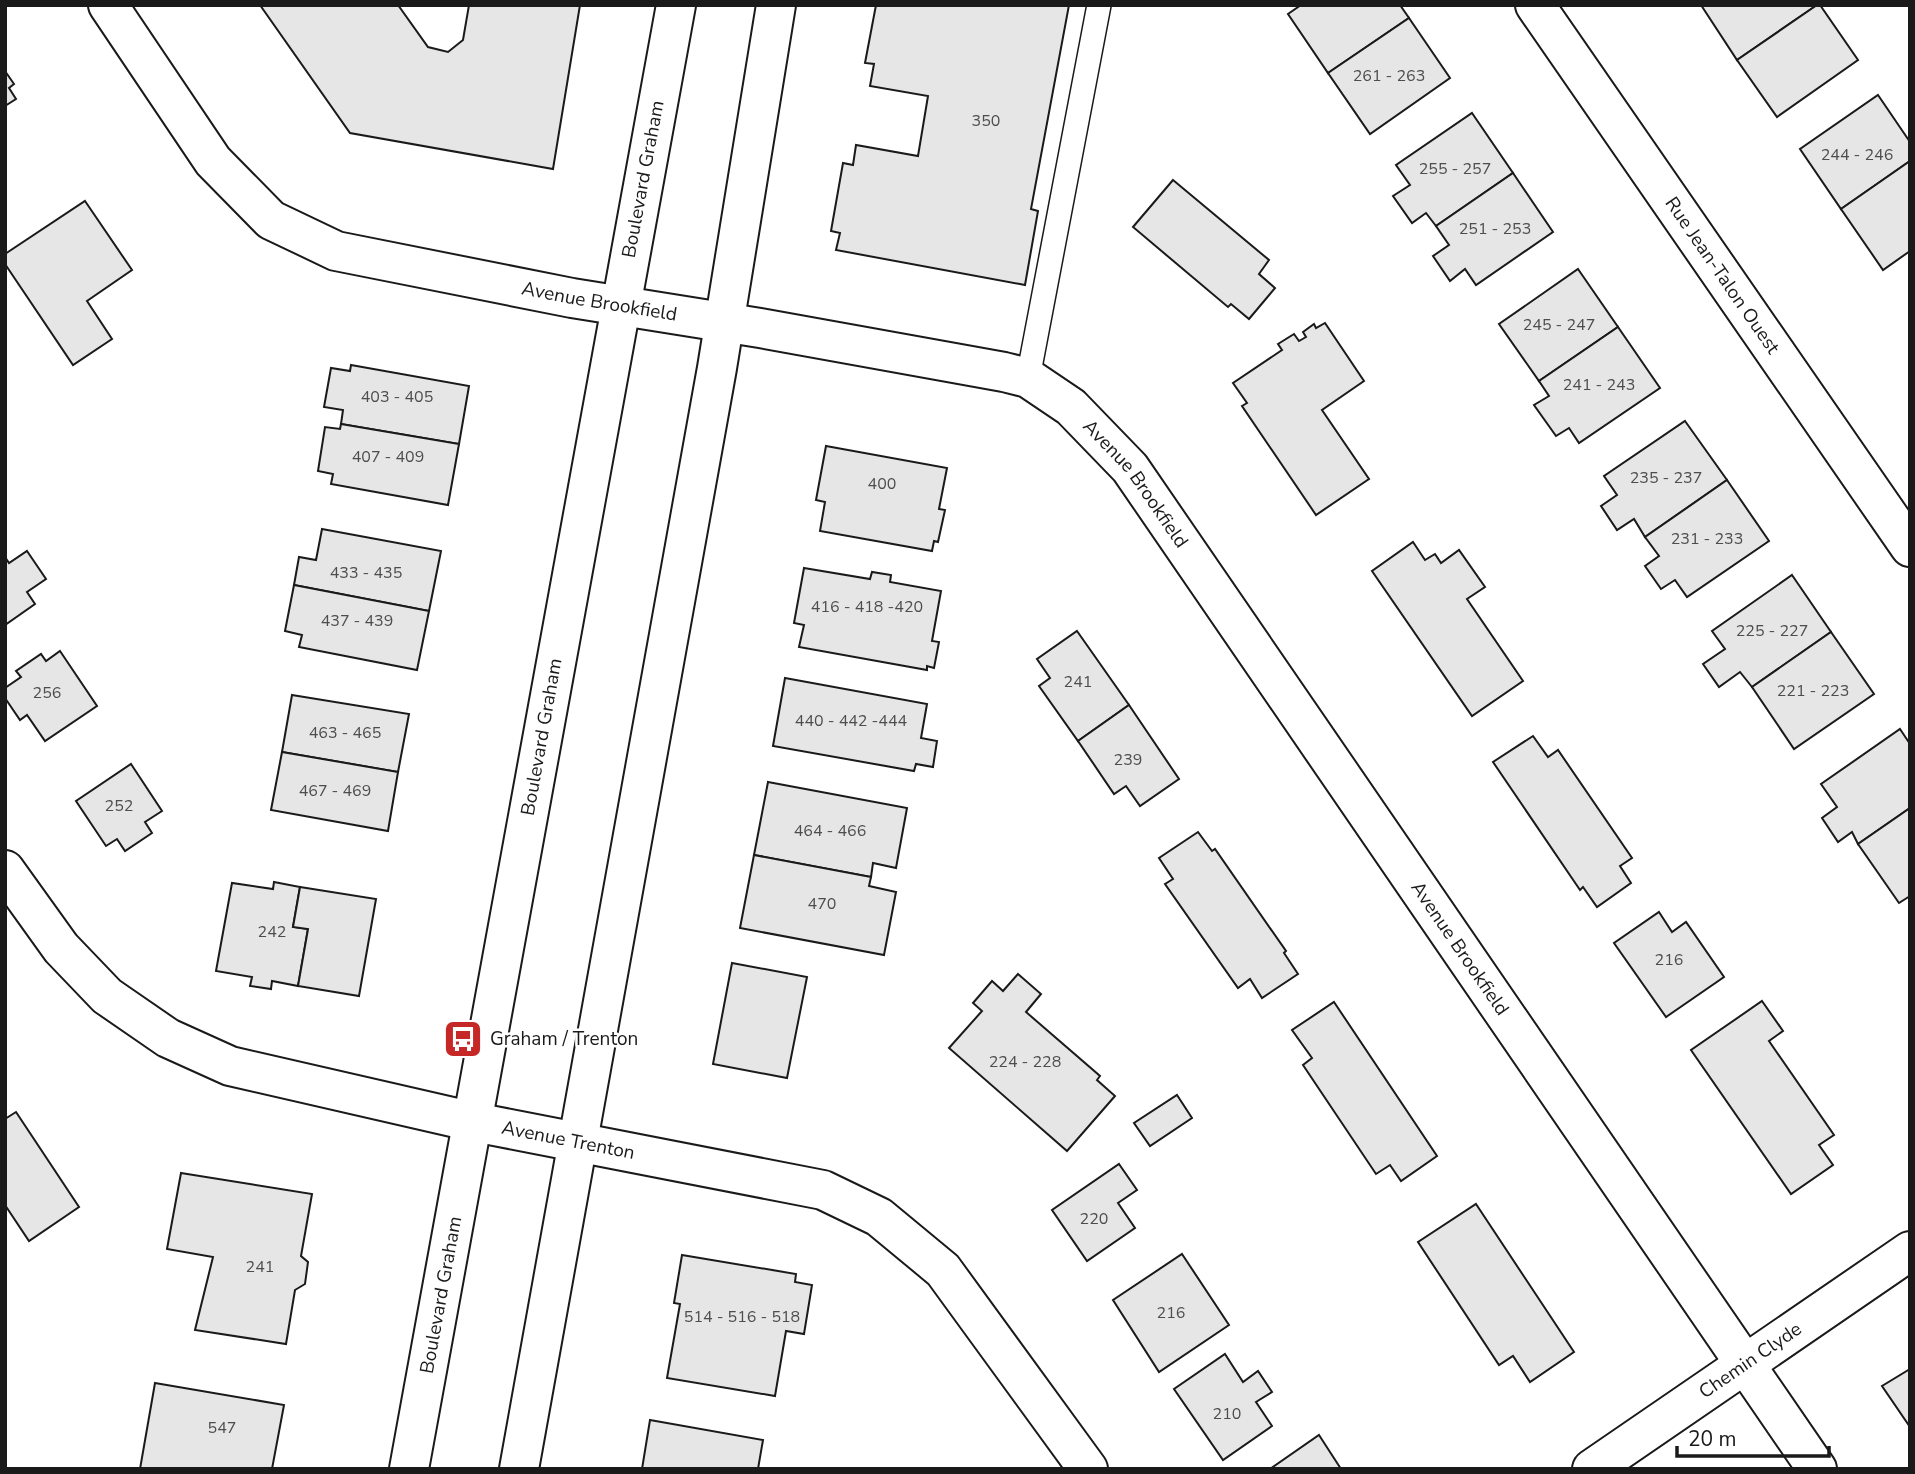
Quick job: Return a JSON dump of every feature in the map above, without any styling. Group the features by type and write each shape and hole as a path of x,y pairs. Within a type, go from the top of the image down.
{"street":[{"name":"Avenue Brookfield","path":"108,5 213,161 271,220 336,251 620,306 1004,372 1028,378 1071,407 1130,468 1817,1469"},
{"name":"Boulevard Graham","path":"409,1469 676,5"},
{"path":"519,1469 724,322 776,5"},
{"name":"Rue Jean-Talon Ouest","path":"1535,5 1910,547"},
{"name":"Avenue Trenton","path":"5,870 61,948 107,996 168,1038 230,1066 474,1122 823,1190 879,1217 943,1270 1088,1469"},
{"name":"Chemin Clyde","path":"1592,1469 1910,1251"}],"lane":[{"path":"1028,378 1099,5"}],"building":[{"path":"260,5 398,5 428,47 448,52 463,40 469,5 580,5 553,169 350,133"},
{"path":"876,5 1069,5 1031,209 1038,211 1025,285 836,250 840,233 831,231 843,163 853,165 856,145 918,156 928,96 870,86 874,64 865,63"},
{"path":"1301,5 1400,5 1409,18 1328,73 1288,14"},
{"path":"1701,5 1817,5 1737,60"},
{"path":"1820,5 1858,60 1777,117 1737,60"},
{"path":"1409,18 1450,78 1370,134 1328,73"},
{"path":"5,71 14,84 9,88 16,99 5,106"},
{"path":"1878,95 1910,142 1910,161 1841,209 1800,149"},
{"path":"1472,113 1513,173 1436,226 1426,213 1412,223 1393,196 1410,185 1396,165"},
{"path":"1910,161 1910,251 1883,270 1841,209"},
{"path":"1513,173 1553,232 1476,285 1465,269 1450,281 1433,256 1449,245 1436,226"},
{"path":"1173,180 1269,260 1259,274 1275,288 1249,319 1231,304 1228,307 1133,227"},
{"path":"85,201 132,270 87,301 112,339 73,365 5,264 5,254"},
{"path":"1578,269 1618,327 1539,381 1499,324"},
{"path":"1325,323 1364,381 1322,410 1369,479 1316,515 1242,406 1247,403 1233,383 1282,350 1278,344 1294,334 1299,341 1306,337 1303,332 1314,324 1316,328"},
{"path":"1618,327 1660,388 1579,443 1569,428 1556,436 1534,405 1549,396 1539,381"},
{"path":"351,365 469,386 459,444 341,424 343,410 324,407 331,368 350,371"},
{"path":"1685,421 1727,480 1645,537 1634,519 1617,530 1601,506 1617,495 1604,476"},
{"path":"341,424 459,444 448,505 331,484 333,474 318,471 325,427 340,429"},
{"path":"826,446 947,468 939,509 945,510 938,542 934,541 932,551 820,531 825,502 816,500"},
{"path":"1727,480 1769,541 1687,597 1675,580 1661,589 1645,566 1659,556 1645,537"},
{"path":"322,529 441,551 429,611 294,585 299,557 316,560"},
{"path":"1413,542 1425,560 1435,554 1441,563 1459,550 1485,587 1467,599 1523,681 1472,716 1372,571"},
{"path":"27,551 46,579 27,592 35,604 5,625 5,557 9,563"},
{"path":"804,568 870,579 872,572 891,575 890,582 941,591 932,641 939,642 934,668 927,666 927,670 799,647 804,625 794,623"},
{"path":"1792,575 1831,632 1752,687 1740,672 1719,687 1703,664 1725,649 1712,631"},
{"path":"294,585 429,611 417,670 299,647 302,635 285,631"},
{"path":"1077,631 1129,705 1078,741 1039,686 1050,678 1037,659"},
{"path":"1831,632 1874,694 1794,749 1752,687"},
{"path":"60,651 97,706 45,741 27,715 20,720 5,698 5,688 21,677 16,671 41,654 46,661"},
{"path":"785,678 927,704 921,738 937,741 933,767 916,764 914,771 773,746"},
{"path":"292,695 409,714 398,772 282,752"},
{"path":"1129,705 1179,779 1140,806 1126,786 1114,794 1078,741"},
{"path":"1900,729 1910,744 1910,808 1858,844 1852,832 1838,842 1822,818 1837,807 1821,784"},
{"path":"1533,736 1548,757 1558,750 1632,858 1620,866 1631,883 1597,907 1583,887 1580,890 1493,762"},
{"path":"282,752 398,772 388,831 271,810"},
{"path":"131,764 162,811 145,822 152,833 125,851 117,839 106,846 76,801"},
{"path":"768,782 907,808 896,868 873,863 871,877 754,855"},
{"path":"1910,808 1910,896 1899,903 1858,844"},
{"path":"1198,832 1212,851 1215,849 1286,951 1284,953 1298,974 1262,998 1250,979 1238,988 1165,884 1173,879 1159,858"},
{"path":"754,855 871,877 869,886 896,892 884,955 740,928"},
{"path":"274,882 300,887 293,927 308,929 298,986 272,981 271,989 250,986 252,977 216,971 232,883 273,889"},
{"path":"300,887 376,899 359,996 298,986 308,929 293,927"},
{"path":"1659,912 1672,932 1686,922 1724,977 1666,1017 1614,943"},
{"path":"732,963 807,977 787,1078 713,1064"},
{"path":"1018,974 1041,994 1026,1012 1100,1076 1097,1080 1115,1096 1067,1151 949,1048 982,1011 973,1003 992,981 1003,991"},
{"path":"1762,1001 1783,1031 1769,1041 1834,1135 1819,1145 1833,1165 1791,1194 1691,1050"},
{"path":"1334,1002 1437,1156 1401,1181 1390,1165 1376,1174 1303,1065 1312,1058 1292,1030"},
{"path":"1177,1095 1192,1118 1150,1146 1134,1123"},
{"path":"16,1112 79,1207 29,1241 5,1205 5,1119"},
{"path":"1119,1164 1137,1190 1118,1203 1135,1228 1087,1261 1052,1210"},
{"path":"181,1173 312,1194 301,1256 308,1262 305,1284 295,1290 286,1344 195,1330 213,1257 167,1249"},
{"path":"1476,1204 1574,1352 1530,1382 1513,1356 1499,1365 1418,1242"},
{"path":"1182,1254 1229,1325 1159,1372 1113,1300"},
{"path":"682,1255 796,1274 795,1282 812,1285 804,1334 786,1331 775,1396 667,1378 680,1304 674,1303"},
{"path":"1225,1354 1243,1382 1258,1371 1272,1392 1256,1402 1272,1426 1223,1460 1174,1389"},
{"path":"1910,1369 1910,1427 1882,1386"},
{"path":"155,1383 284,1405 272,1469 140,1469"},
{"path":"650,1420 763,1440 758,1469 642,1469"},
{"path":"1319,1435 1341,1469 1270,1469"}],"place":[{"name":"Graham / Trenton","path":"463,1039"}]}
